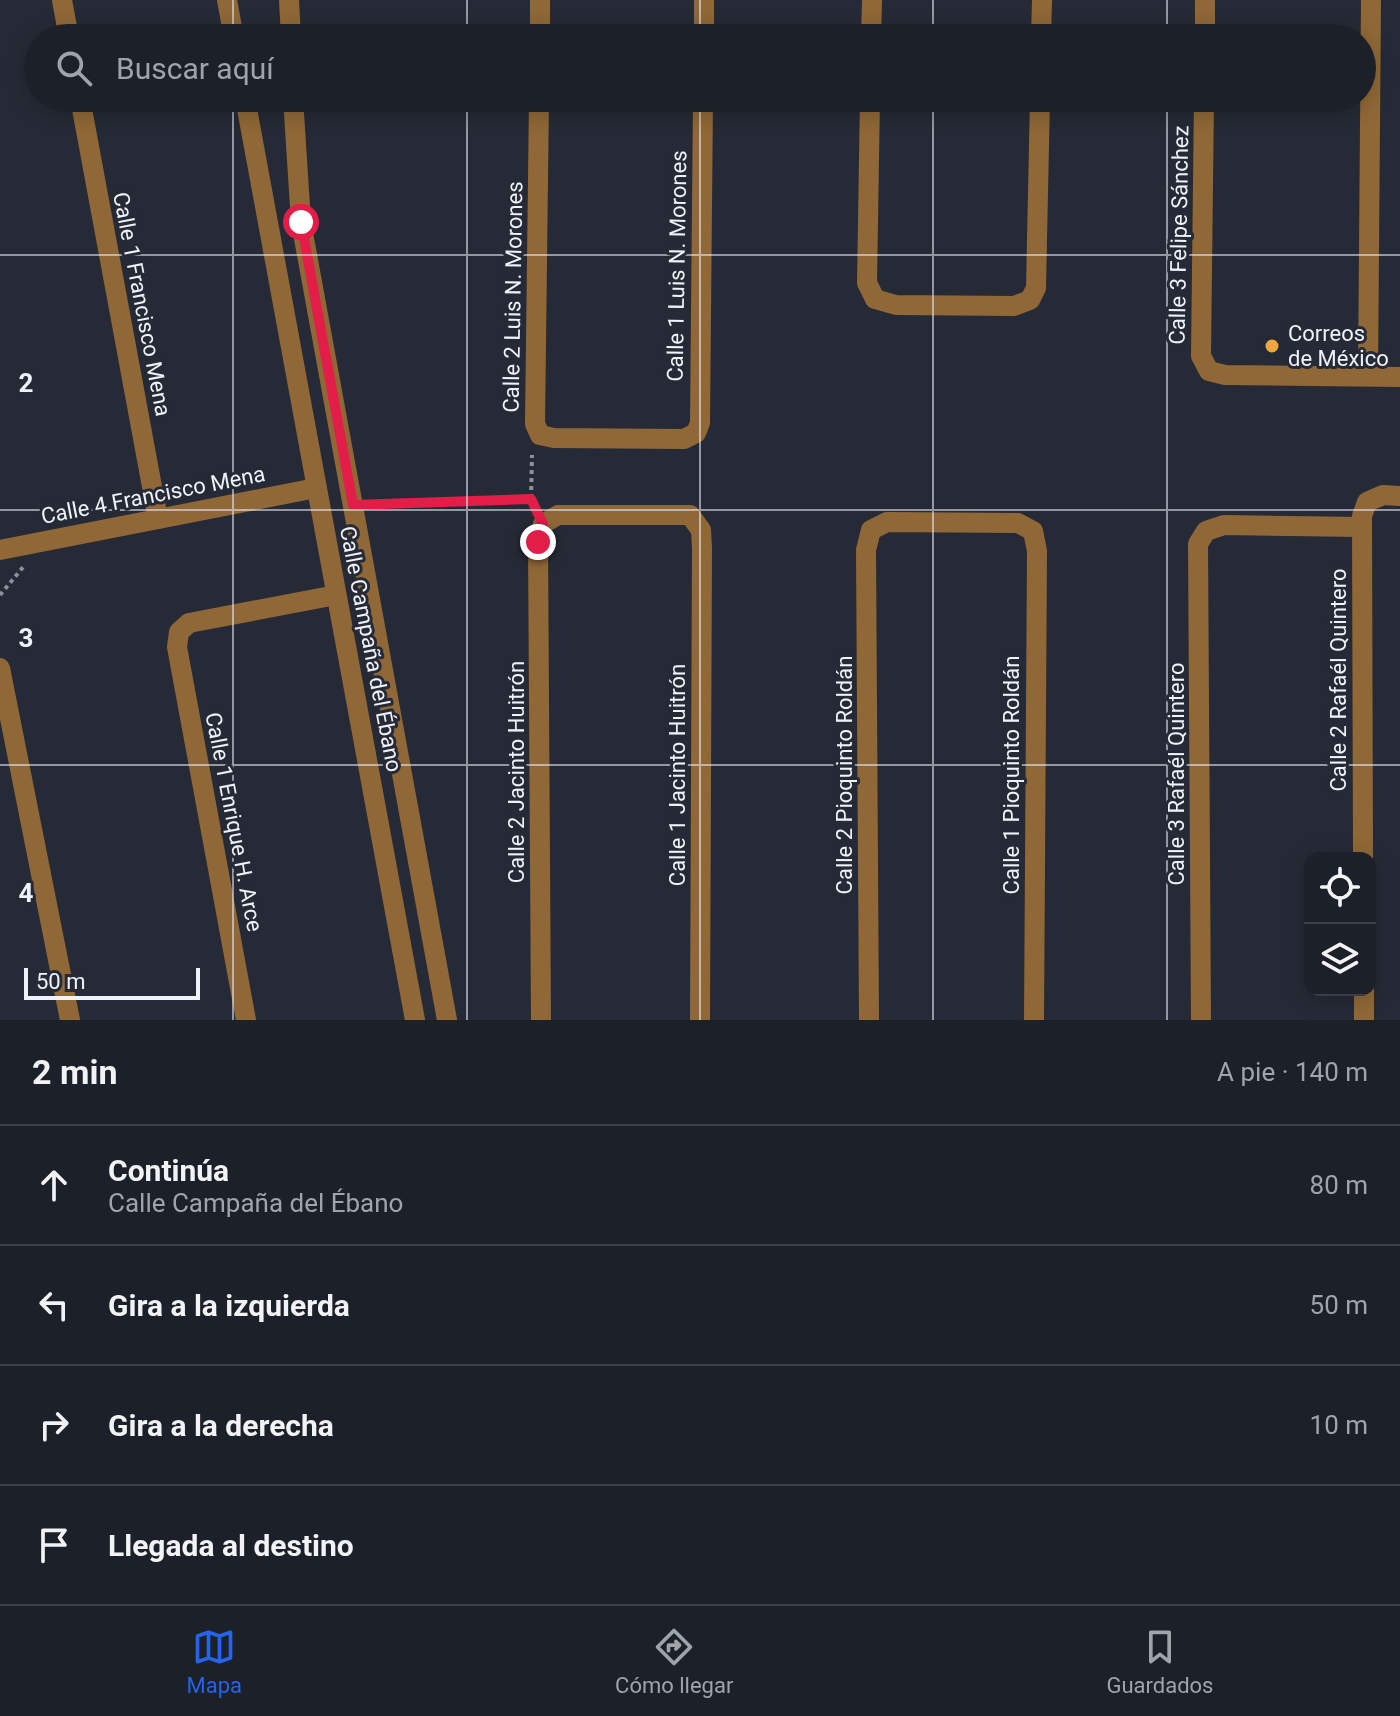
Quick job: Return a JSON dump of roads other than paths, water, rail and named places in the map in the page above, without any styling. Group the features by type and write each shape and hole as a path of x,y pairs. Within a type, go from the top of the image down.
{"street":[{"path":"62,0 66,24"},
{"path":"227,0 231,24"},
{"path":"289,0 290,24"},
{"path":"540,0 540,24"},
{"path":"704,0 704,24"},
{"path":"871,24 872,0"},
{"path":"1041,24 1042,0"},
{"path":"1205,0 1205,24"},
{"path":"1371,0 1371,24"},
{"name":"Calle 1 Francisco Mena","path":"83,112 158,519"},
{"name":"Calle Campaña del Ébano","path":"248,112 415,1020"},
{"name":"Calle Campaña del Ébano","path":"294,112 301,222 447,1020"},
{"name":"Calle 2 Luis N. Morones","path":"539,112 535,424 540,435 554,438 684,439 696,433"},
{"name":"Calle 1 Luis N. Morones","path":"696,433 700,423 703,112"},
{"path":"870,112 867,283 875,299 896,305 1014,306 1030,300 1036,288 1040,112"},
{"name":"Calle 3 Felipe Sánchez","path":"1204,112 1201,356 1209,371 1225,375 1368,376"},
{"path":"1370,112 1368,376 1400,377"},
{"name":"Calle 4 Francisco Mena","path":"10,548 316,488"},
{"name":"Calle 2 Rafaél Quintero","path":"1363,852 1361,527 1367,502 1383,495 1400,496"},
{"name":"Calle 1 Jacinto Huitrón","path":"543,524 558,515 690,515 701,530 700,1020"},
{"name":"Calle 1 Pioquinto Roldán","path":"871,530 887,522 902,522 1018,523 1033,531 1037,551 1034,1020"},
{"name":"Calle 2 Jacinto Huitrón","path":"541,1020 538,542 543,524"},
{"name":"Calle 3 Rafaél Quintero","path":"1201,1020 1198,544 1206,531 1224,525 1361,527"},
{"name":"Calle 2 Pioquinto Roldán","path":"869,1020 866,550 871,530"},
{"name":"Calle 1 Enrique H. Arce","path":"246,1020 177,647 179,632 189,623 336,595"},
{"path":"0,668 70,1020"},
{"path":"1364,996 1364,1020"}],"place":[{"name":"Correos de México","path":"1272,346"}]}
